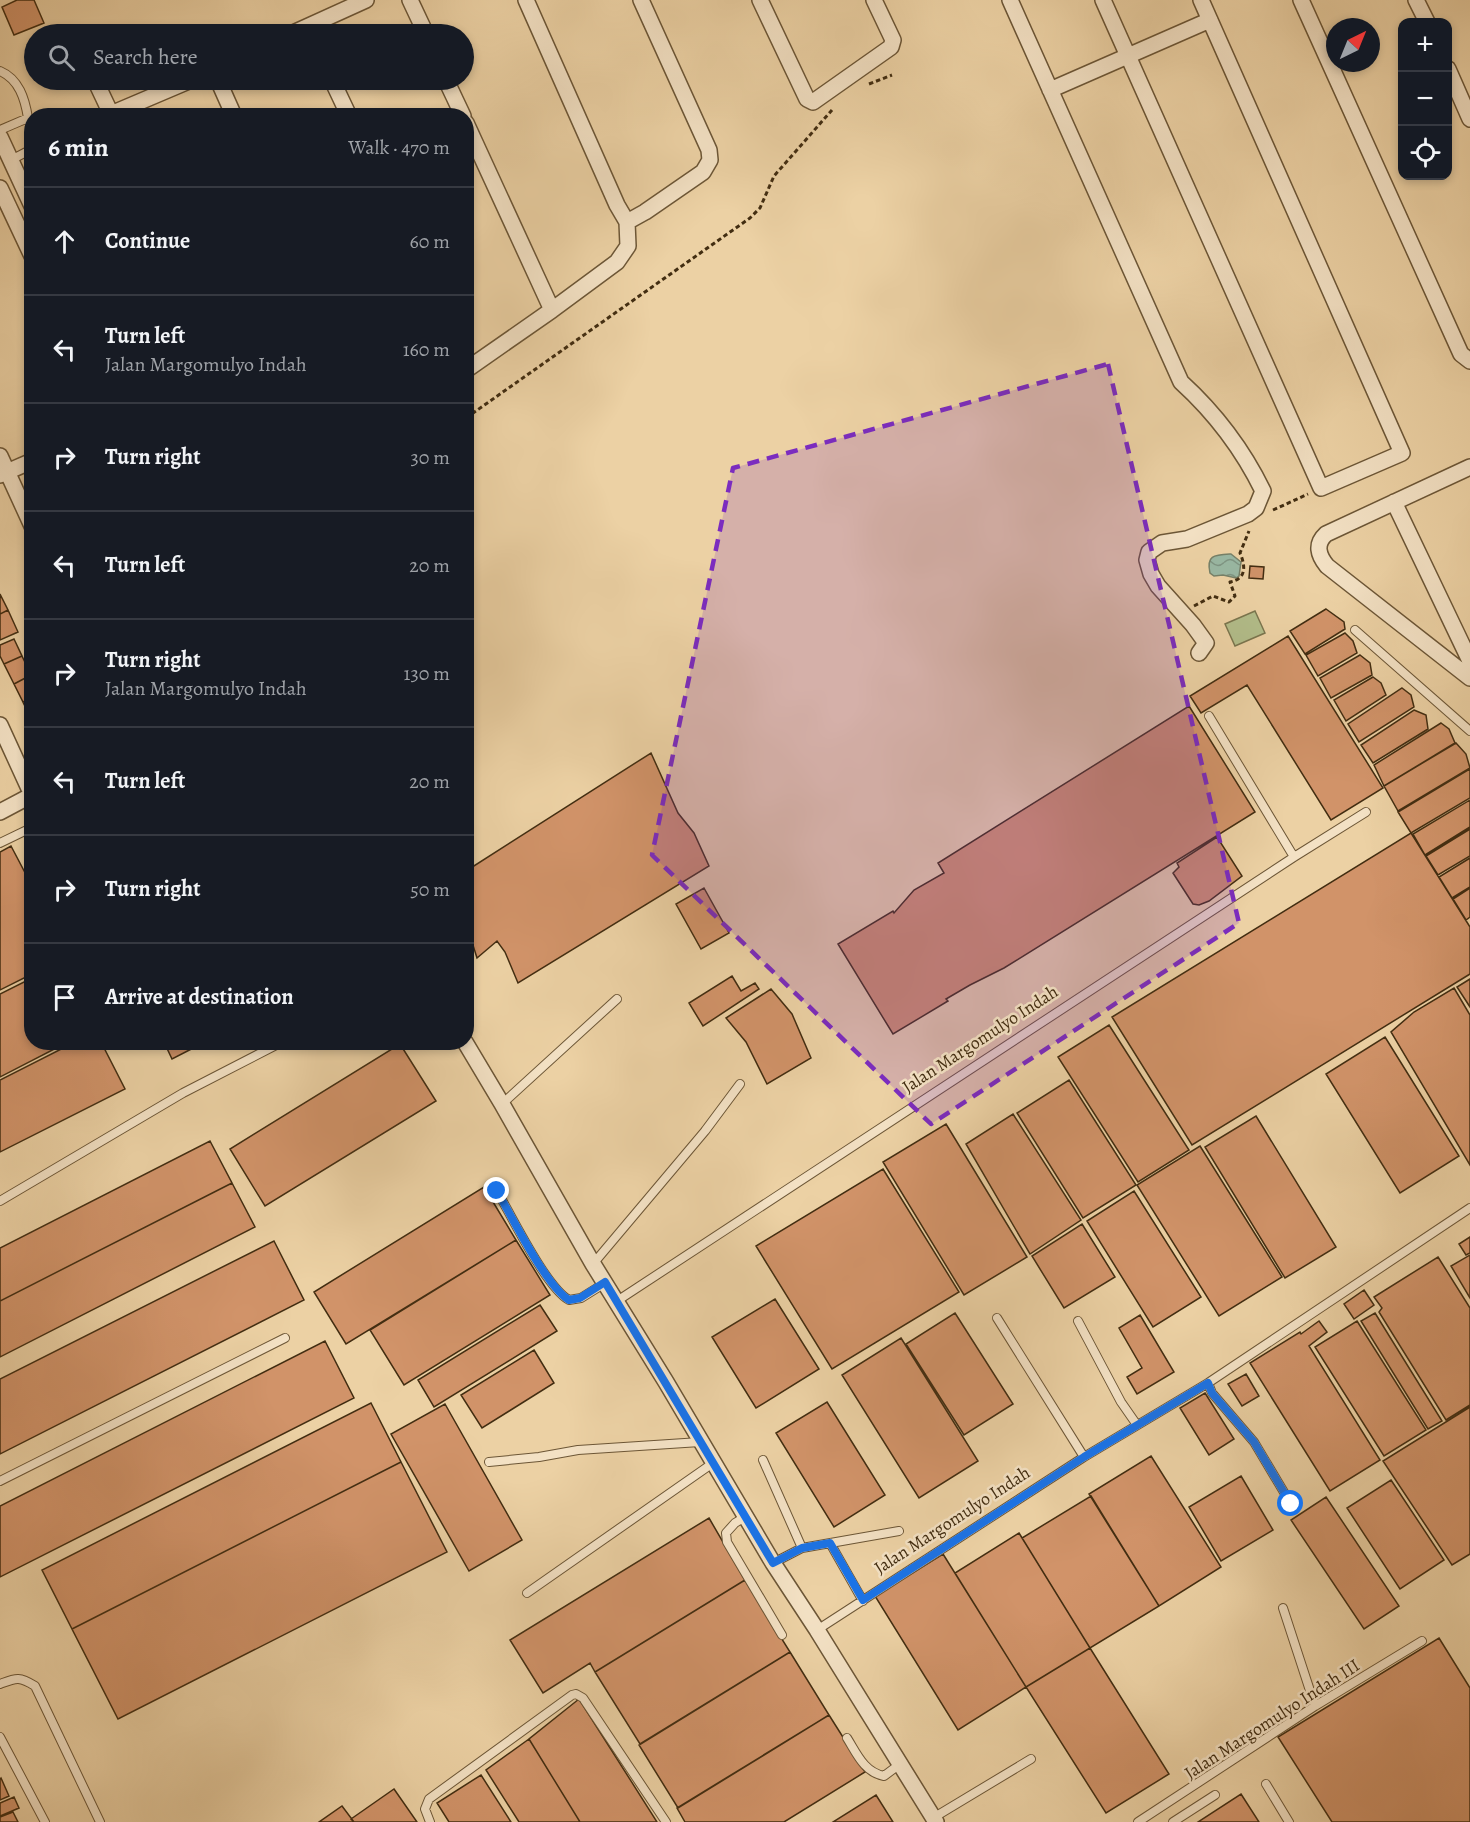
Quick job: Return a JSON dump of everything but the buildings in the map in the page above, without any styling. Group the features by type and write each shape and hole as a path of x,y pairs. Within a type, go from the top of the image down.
{"street":[{"path":"323,24 366,0"},
{"path":"410,0 421,24"},
{"path":"474,365 617,262 628,246 627,222 617,205 526,0"},
{"path":"627,222 703,172 710,160 709,150 640,0"},
{"path":"760,0 807,99 813,102 891,47 893,39 874,0"},
{"path":"1010,0 1181,382 1200,400 1228,434 1250,465 1263,491 1256,508 1248,513 1187,539 1162,543 1149,552 1147,560 1158,586 1206,643 1199,653"},
{"path":"1103,0 1321,488 1402,453 1201,0"},
{"path":"1301,0 1461,354 1470,361"},
{"path":"1416,0 1425,18"},
{"path":"1050,90 1210,20"},
{"path":"1449,72 1470,119"},
{"path":"100,90 109,108"},
{"path":"128,108 168,90"},
{"path":"222,90 230,108"},
{"path":"337,90 345,108"},
{"path":"451,90 459,108"},
{"path":"0,137 24,188"},
{"path":"474,140 552,310"},
{"path":"0,188 24,239"},
{"path":"0,456 3,473 24,511"},
{"path":"3,473 24,464"},
{"path":"1470,467 1326,534 1320,539 1318,547 1321,558 1327,566 1470,678"},
{"path":"1394,502 1470,660"},
{"path":"0,725 24,778"},
{"path":"0,812 24,799"},
{"path":"470,1050 593,1264 745,1517 934,1820"}],"lane":[{"path":"0,71 15,81 27,108"},
{"path":"0,130 24,120"},
{"path":"11,160 24,153"},
{"path":"1355,630 1470,731"},
{"path":"1209,716 1294,857"},
{"name":"Jalan Margomulyo Indah","path":"617,1301 1366,812"},
{"path":"0,843 24,831"},
{"path":"502,1104 617,999"},
{"path":"0,1200 183,1093 266,1050"},
{"path":"593,1264 705,1131 740,1084"},
{"path":"497,1191 549,1281 562,1296 569,1300 580,1298 605,1282"},
{"name":"Jalan Margomulyo Indah","path":"817,1630 1084,1457 1208,1383 1470,1208"},
{"path":"997,1318 1084,1457"},
{"path":"1078,1321 1121,1402 1137,1425"},
{"path":"0,1482 285,1338"},
{"path":"1208,1383 1212,1393 1254,1442 1291,1504"},
{"path":"489,1462 578,1450 700,1442"},
{"path":"763,1460 802,1548"},
{"path":"527,1593 713,1463"},
{"path":"745,1517 735,1523 726,1533 727,1542 782,1635"},
{"path":"773,1563 802,1548 899,1531"},
{"path":"830,1543 863,1600"},
{"path":"1283,1608 1315,1706"},
{"name":"Jalan Margomulyo Indah III","path":"1138,1822 1315,1706 1422,1641"},
{"path":"0,1684 15,1678 35,1686 100,1822"},
{"path":"430,1822 425,1809 429,1799 576,1694 583,1698 666,1822"},
{"path":"0,1737 45,1822"},
{"path":"847,1738 868,1770 874,1774 884,1776 900,1764"},
{"path":"934,1820 1031,1759"},
{"path":"1266,1784 1289,1822"},
{"path":"1173,1822 1215,1796"}],"path":[{"path":"863,88 892,75"},
{"path":"474,412 750,218 760,208 774,176 837,105"},
{"path":"1268,512 1321,488"},
{"path":"1182,612 1213,596 1229,602 1235,596 1230,582 1237,581 1243,575 1245,564 1240,553 1251,524"}],"highlighted area":[{"path":"1108,364 1239,923 931,1124 652,855 733,468"}],"green space":[{"path":"1255,611 1265,633 1235,646 1225,624"}],"water":[{"path":"1231,554 1241,562 1239,576 1236,578 1223,575 1214,576 1210,573 1210,559"}],"route":[{"path":"497,1191 549,1281 562,1296 569,1300 580,1298 605,1282 773,1563 802,1548 830,1543 863,1600 1084,1457 1208,1383 1212,1393 1254,1442 1291,1504"}]}
